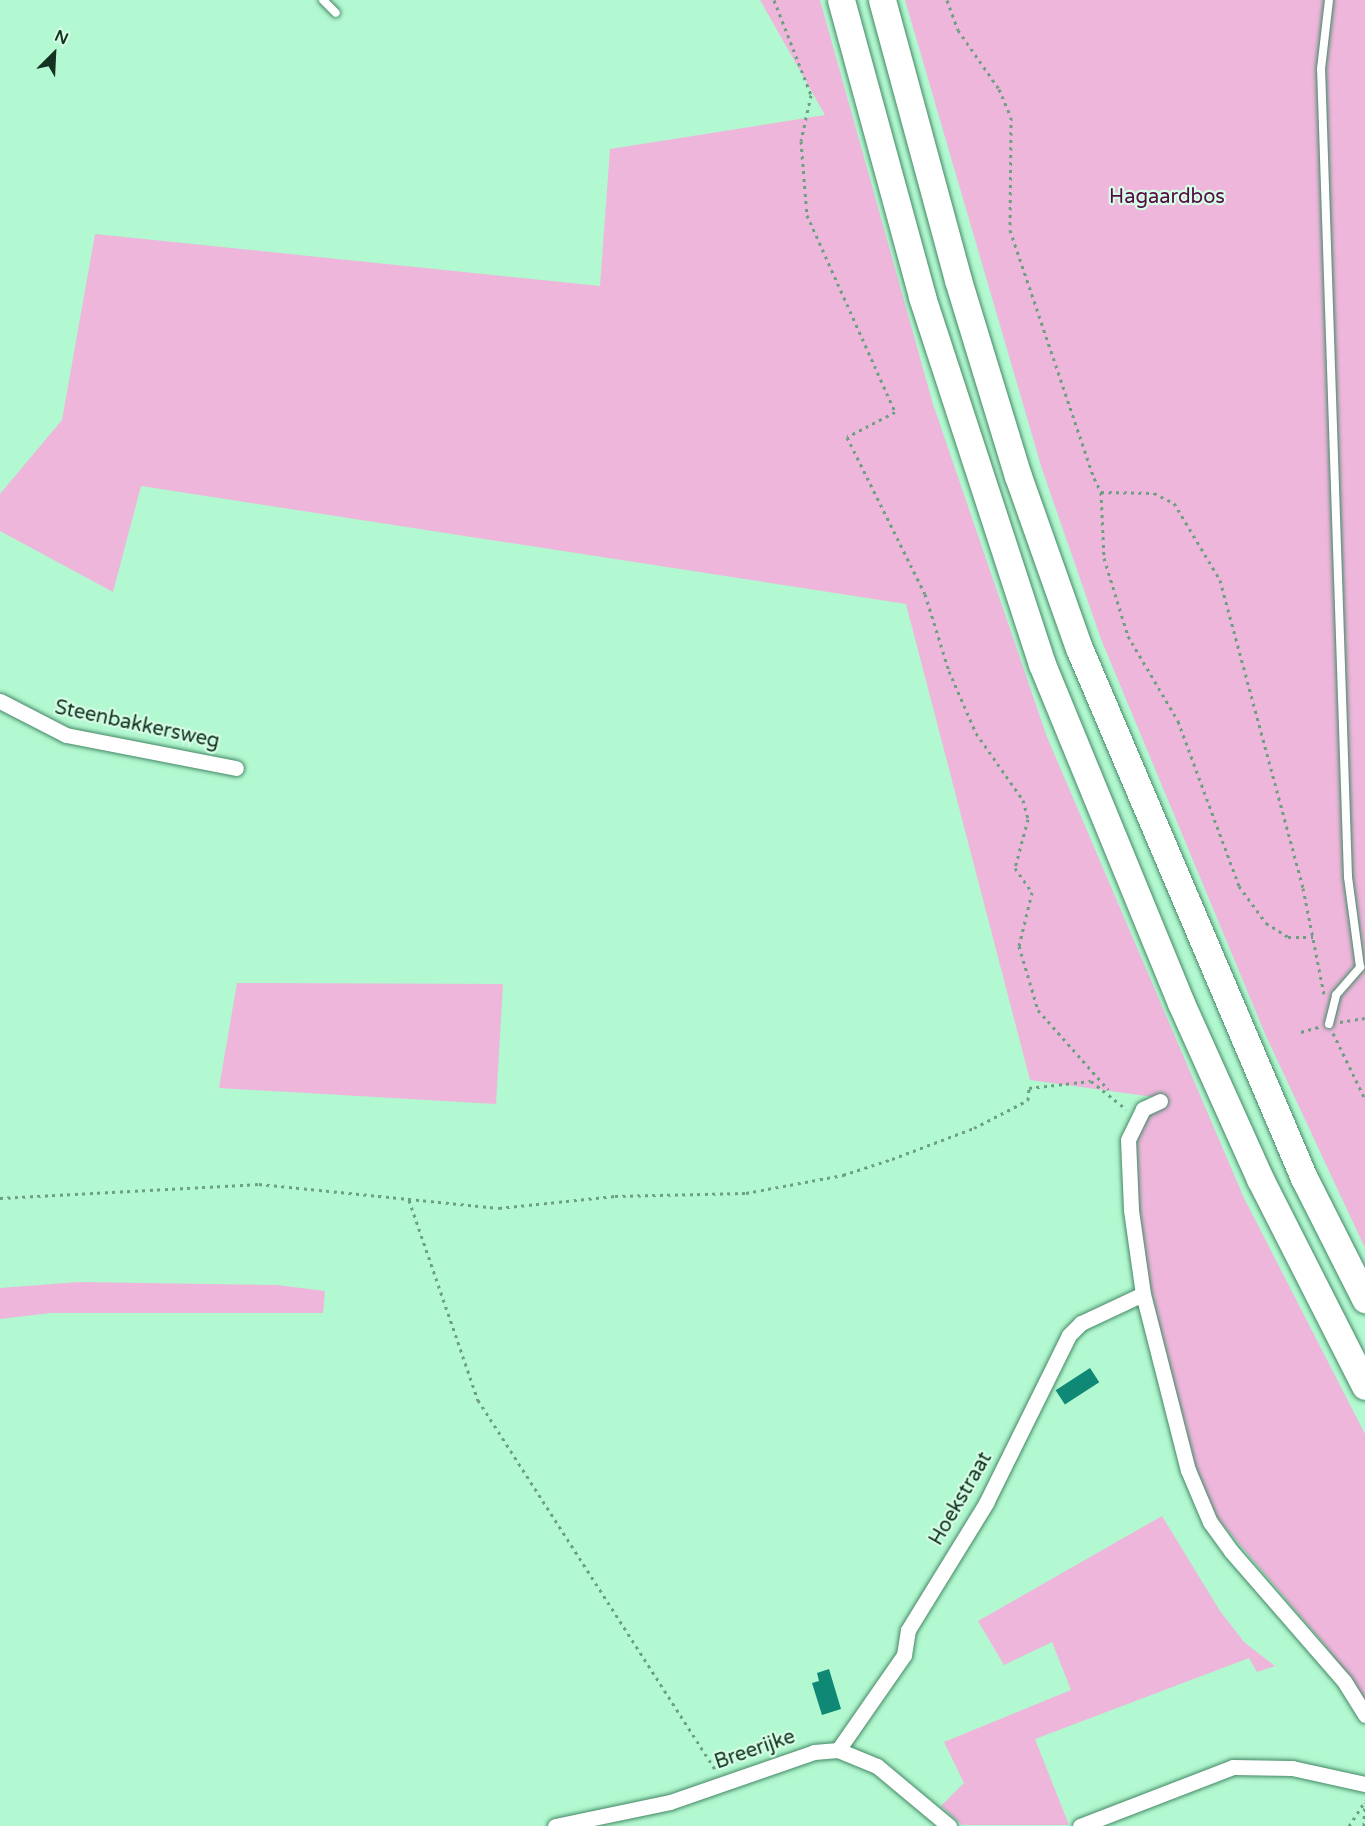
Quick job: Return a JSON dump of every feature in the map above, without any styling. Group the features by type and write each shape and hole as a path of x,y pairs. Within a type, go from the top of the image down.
{"highway":[{"path":"841,0 922,297 1042,664 1181,1003 1260,1179 1365,1386"},
{"path":"882,0 958,280 1018,476 1079,648 1294,1157 1365,1299"}],"street":[{"name":"Steenbakkersweg","path":"0,702 66,735 237,768"},
{"path":"1161,1101 1137,1118 1128,1140 1128,1168 1143,1294 1188,1470 1210,1522 1251,1578 1344,1681 1365,1715"},
{"name":"Hoekstraat","path":"838,1750 904,1655 908,1630 986,1503 1069,1335 1081,1323 1143,1294"},
{"path":"838,1750 885,1772 949,1826"},
{"name":"Breerijke","path":"555,1826 669,1802 814,1752 838,1750"},
{"path":"1080,1826 1233,1767 1292,1768 1365,1784"}],"lane":[{"path":"323,0 336,13"},
{"path":"1329,0 1321,69 1347,877 1360,967 1336,995 1329,1024"}],"path":[{"path":"774,0 812,95 801,141 807,215 896,412 847,437 925,594 946,663 976,733 1023,800 1028,819 1015,861 1032,892 1019,946 1029,988 1054,1034 1100,1074 1108,1089 1137,1118"},
{"path":"947,0 958,30 999,89 1011,117 1010,230 1040,328 1101,492 1104,558 1128,636 1178,721 1239,886 1266,923 1288,937 1313,937"},
{"path":"1101,492 1154,493 1174,503 1220,580 1313,937 1329,1024 1365,1099"},
{"path":"1301,1032 1329,1024 1365,1018"},
{"path":"0,1198 199,1183 288,1186 409,1200 507,1208 615,1196 746,1193 843,1175 892,1159 1028,1100 1029,1088 1079,1079 1108,1089"},
{"path":"409,1200 478,1400 725,1783"},
{"path":"1349,1826 1365,1801"},
{"path":"1364,1826 1365,1801"}],"green space":[{"path":"760,0 820,0 933,404 1047,737 1244,1198 1365,1434 1365,1703 1325,1645 1207,1506 1191,1465 1138,1233 1137,1138 1154,1097 1030,1080 906,604 141,486 113,592 0,531 0,494 62,420 95,234 600,286 610,149 825,115"},
{"name":"Hagaardbos","path":"905,0 1365,0 1365,1248 1266,1036 1101,639 1042,469"},
{"path":"237,983 503,984 496,1104 219,1088"},
{"path":"79,1282 277,1285 325,1291 323,1313 51,1313 0,1319 0,1288"},
{"path":"1162,1516 1220,1611 1244,1642 1275,1666 1257,1672 1249,1658 1035,1739 1069,1825 962,1825 941,1806 964,1783 944,1742 1071,1690 1052,1642 1004,1665 978,1621"}],"building":[{"path":"1090,1368 1099,1382 1065,1405 1056,1390"},
{"path":"829,1669 841,1709 822,1715 812,1683 819,1681 817,1673"}]}
